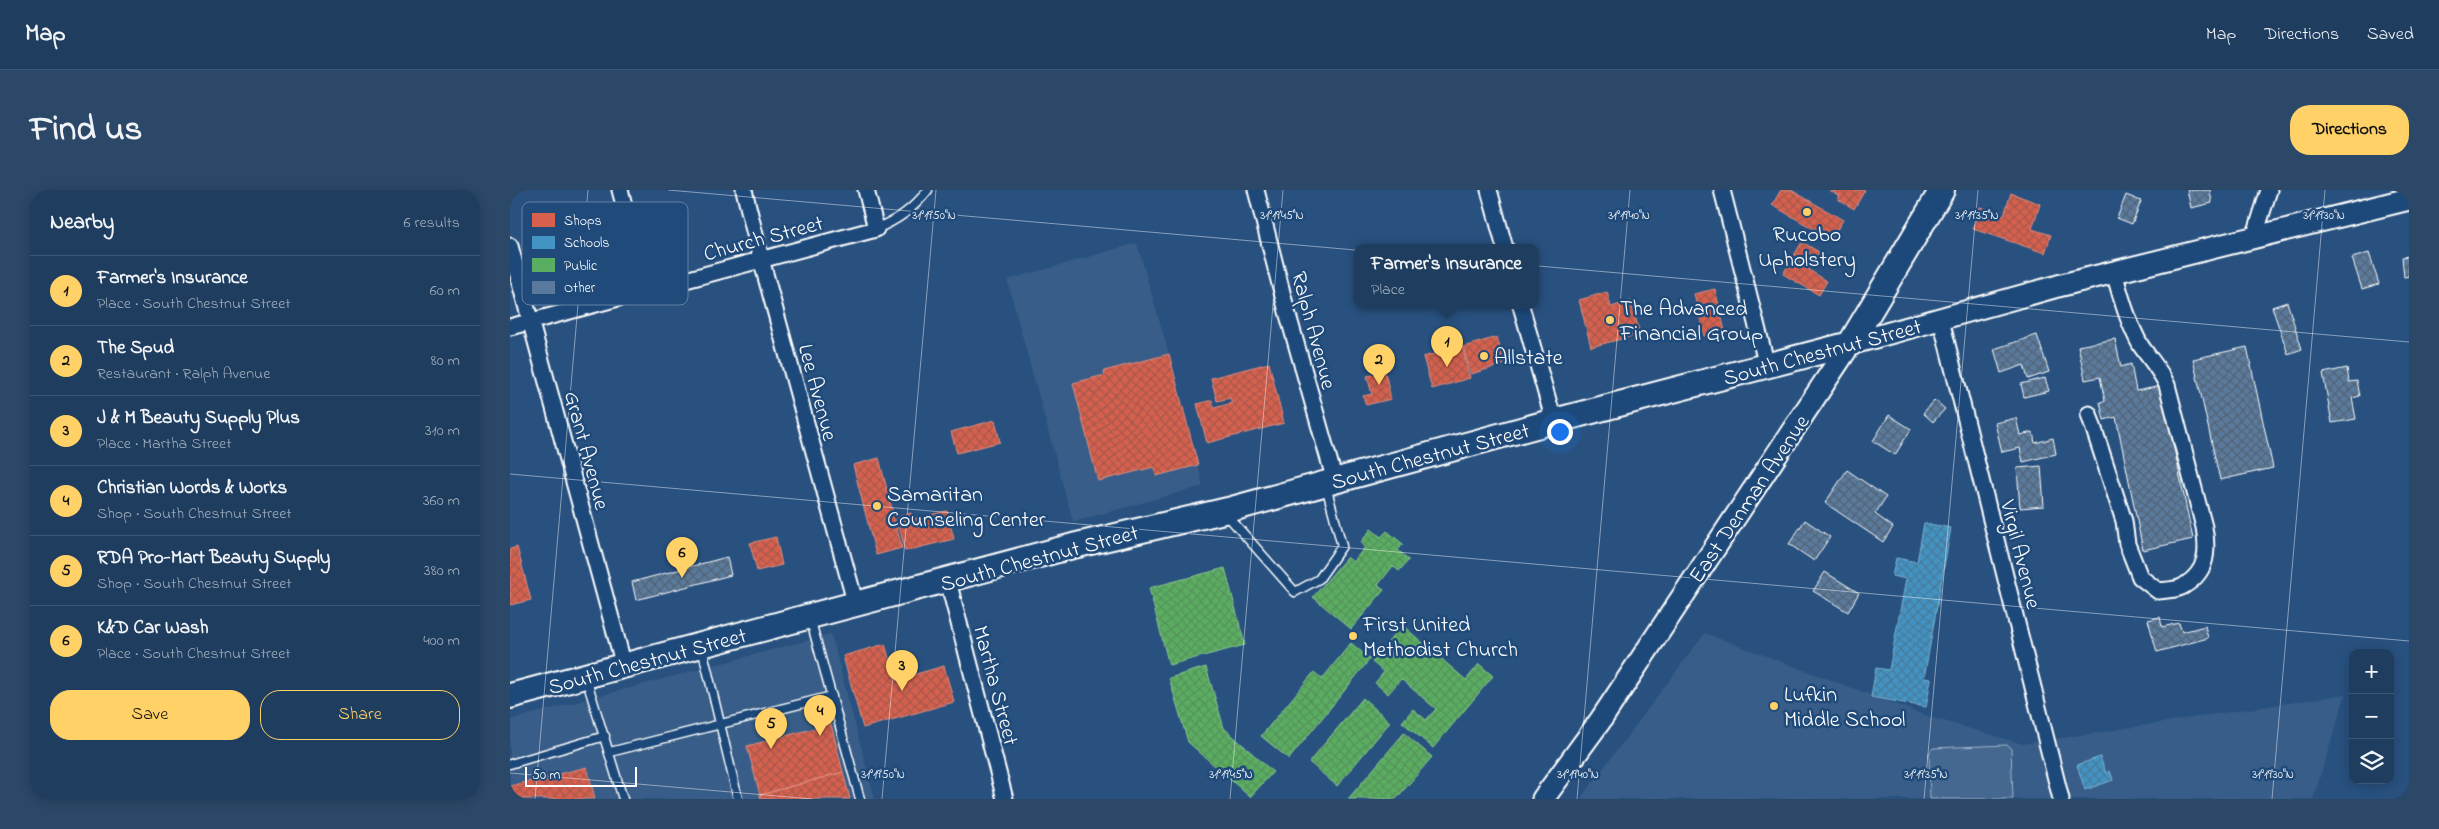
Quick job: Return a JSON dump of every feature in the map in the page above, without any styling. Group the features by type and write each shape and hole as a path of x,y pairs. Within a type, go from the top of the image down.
{"main road":[{"name":"East Denman Avenue","path":"1543,799 1600,721 1850,344 1942,190"},
{"name":"South Chestnut Street","path":"510,696 948,581 1073,546 1224,511 1554,421 1941,320 2058,286 2409,199"}],"street":[{"name":"Lee Avenue","path":"744,190 760,259 856,605"},
{"path":"866,190 876,229"},
{"name":"Ralph Avenue","path":"1256,190 1330,482"},
{"path":"1489,190 1504,244"},
{"path":"1722,190 1768,366"},
{"path":"2254,238 2269,190"},
{"name":"Church Street","path":"688,279 876,229"},
{"name":"Grant Avenue","path":"510,246 522,289"},
{"path":"2089,414 2124,520 2127,544 2140,577 2158,591 2184,586 2202,570 2208,548 2204,526 2167,385 2160,369 2141,346 2126,315 2114,272"},
{"name":"Grant Avenue","path":"526,305 624,666"},
{"name":"Church Street","path":"510,327 593,305"},
{"path":"1523,309 1554,421"},
{"name":"Virgil Avenue","path":"1941,320 2061,799"},
{"name":"Martha Street","path":"948,581 1005,799"}],"lane":[{"name":"Church Street","path":"876,229 894,222 916,205 928,190"},
{"path":"1224,511 1295,592 1319,578 1342,546 1330,482"},
{"path":"810,617 860,799"},
{"path":"701,646 722,724 738,799"},
{"path":"586,676 606,736 623,799"},
{"path":"610,752 832,696"},
{"path":"510,764 606,736"}],"shaded area":[{"path":"1137,243 1169,354 1203,486 1073,522 1007,280"},
{"name":"Lufkin Middle School","path":"1705,633 1930,717 2023,744 2346,694 2313,799 1580,799"},
{"path":"831,634 875,799 510,799 510,720"},
{"path":"2007,745 2011,749 2013,799 1930,799 1929,753 1933,748"}],"building: Shops":[{"name":"Rucobo Upholstery","path":"1781,190 1791,190 1843,220 1831,239 1772,205"},
{"path":"1829,190 1865,190 1854,209 1838,199 1840,196"},
{"path":"2011,193 2040,204 2032,229 2051,235 2045,253 1973,229 1980,207 2004,215"},
{"path":"1802,242 1819,252 1809,270 1827,281 1819,295 1783,274"},
{"path":"1715,289 1725,331 1704,336 1694,294"},
{"name":"The Advanced Financial Group","path":"1607,292 1611,307 1631,301 1640,334 1591,347 1579,300"},
{"name":"Allstate","path":"1497,337 1505,364 1471,374 1463,347"},
{"path":"1462,346 1470,378 1432,389 1423,357"},
{"path":"1169,354 1198,465 1156,476 1154,467 1098,481 1073,383 1105,375 1104,371"},
{"path":"1269,363 1284,423 1207,443 1197,404 1212,400 1214,408 1232,403 1230,398 1217,401 1211,378"},
{"path":"1385,372 1391,399 1366,405 1363,396 1372,394 1367,376"},
{"path":"995,420 1000,442 957,453 951,432"},
{"name":"Samaritan Counseling Center","path":"879,458 902,548 876,555 853,465"},
{"path":"947,511 954,539 905,551 897,517 911,513 913,519"},
{"path":"776,537 782,565 757,571 750,543"},
{"path":"517,547 531,600 510,605 510,549"},
{"path":"885,644 895,680 944,666 954,702 863,728 843,656"},
{"path":"831,724 843,772 760,795 747,746"},
{"path":"587,767 595,799 510,799 510,786"},
{"path":"843,772 850,799 761,799 760,795"}],"building: Schools":[{"path":"1924,523 1951,528 1924,678 1931,679 1926,707 1871,697 1876,668 1889,670 1906,579 1892,576 1896,558 1917,562"},
{"path":"2100,757 2106,773 2110,771 2113,780 2085,790 2077,765"}],"building: Public":[{"path":"1371,529 1381,537 1387,531 1403,544 1398,550 1409,560 1399,571 1393,566 1378,585 1384,590 1351,629 1313,597 1347,557 1353,562 1365,547 1361,542"},
{"path":"1225,568 1245,645 1169,665 1149,588"},
{"path":"1402,625 1466,680 1479,664 1493,676 1433,748 1402,722 1413,709 1426,720 1436,709 1401,679 1388,694 1375,683 1384,672 1372,662"},
{"path":"1351,643 1370,659 1289,759 1261,736 1314,672 1322,679"},
{"path":"1206,667 1224,728 1273,772 1250,797 1188,742 1169,678"},
{"path":"1363,698 1390,722 1337,786 1309,762"},
{"path":"1404,733 1432,757 1396,799 1348,799"}],"building: Other":[{"path":"2187,190 2210,190 2212,203 2191,208"},
{"path":"2126,195 2141,201 2132,224 2117,218"},
{"path":"2369,253 2379,284 2362,289 2352,258"},
{"path":"2409,256 2409,276 2404,277 2402,257"},
{"path":"2287,302 2302,349 2288,354 2272,307"},
{"path":"2037,335 2049,372 2028,379 2024,365 2001,373 1994,349"},
{"path":"2115,339 2121,367 2131,364 2136,391 2161,386 2193,539 2143,550 2116,417 2104,420 2100,402 2105,401 2100,377 2085,380 2078,346"},
{"path":"2247,347 2273,468 2220,480 2193,359"},
{"path":"2347,368 2349,382 2357,381 2360,396 2352,398 2356,419 2332,423 2323,373"},
{"path":"2045,378 2049,391 2024,397 2021,384"},
{"path":"1935,400 1945,409 1933,422 1923,413"},
{"path":"1889,415 1911,429 1895,455 1873,441"},
{"path":"2016,418 2020,435 2033,432 2035,443 2053,438 2056,454 2023,462 2020,448 2002,452 1995,423"},
{"path":"2041,466 2044,506 2020,508 2017,468"},
{"path":"1847,470 1886,497 1875,514 1893,527 1883,542 1825,503"},
{"path":"1805,520 1830,537 1814,561 1789,544"},
{"path":"727,557 731,575 636,600 632,582"},
{"path":"1825,572 1859,593 1848,612 1813,591"},
{"path":"2160,617 2162,627 2179,623 2182,632 2205,626 2208,638 2157,652 2148,620"}],"place":[{"name":"Rucobo Upholstery","path":"1807,212"},
{"name":"The Advanced Financial Group","path":"1610,320"},
{"name":"Allstate","path":"1484,356"},
{"name":"Farmer's Insurance","path":"1447,367"},
{"name":"The Spud","path":"1379,385"},
{"name":"Samaritan Counseling Center","path":"877,506"},
{"name":"K&D Car Wash","path":"682,578"},
{"name":"First United Methodist Church","path":"1353,636"},
{"name":"J & M Beauty Supply Plus","path":"902,691"},
{"name":"Lufkin Middle School","path":"1774,706"},
{"name":"Christian Words & Works","path":"820,736"},
{"name":"RDA Pro-Mart Beauty Supply","path":"771,749"}]}
